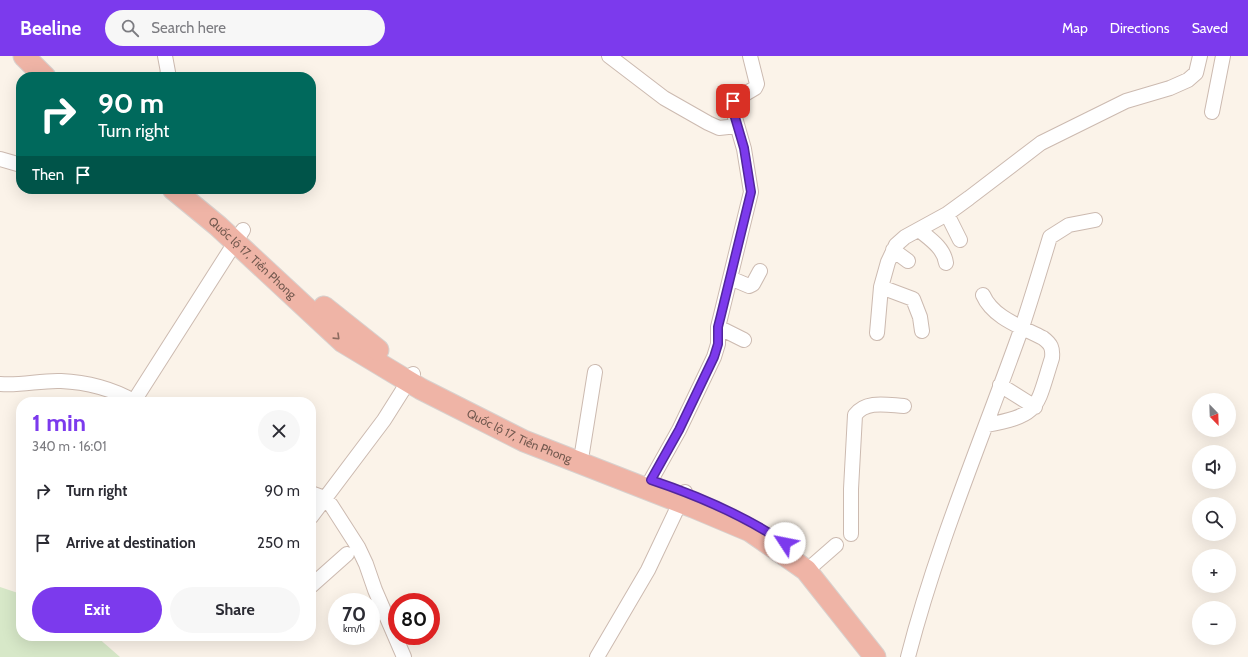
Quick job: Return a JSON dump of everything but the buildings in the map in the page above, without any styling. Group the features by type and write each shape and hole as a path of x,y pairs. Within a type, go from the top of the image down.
{"highway":[{"path":"24,56 40,72"},
{"path":"40,56 56,72"},
{"name":"Quốc lộ 17, Tiền Phong","path":"180,194 239,236 411,378 524,441 682,497 732,512 764,529 796,550 829,583 885,657"},
{"name":"Quốc lộ 17, Tiền Phong","path":"197,194 239,236"},
{"name":"Quốc lộ 17, Tiền Phong","path":"411,378 624,471 651,480 750,531 806,570 874,657"}],"street":[{"path":"165,56 168,72"},
{"path":"609,56 664,98 708,123 719,128 737,126"},
{"path":"651,480 679,430 714,357 718,344 718,327 751,192 744,148 732,107 733,101 754,88 757,84 750,56"},
{"path":"877,333 880,287 893,250 905,237 947,214 1041,143 1126,101 1170,88 1193,77 1200,56"},
{"path":"1212,112 1224,56"},
{"path":"0,159 16,164"},
{"path":"947,214 960,240"},
{"path":"908,657 918,616 942,544 1022,327 1050,237 1069,225 1095,220"},
{"path":"919,230 940,248 945,255 946,263"},
{"path":"132,397 170,343 239,236"},
{"path":"893,250 908,260"},
{"path":"730,278 749,286 753,284 760,271"},
{"path":"880,287 913,299 920,317 922,331"},
{"path":"983,295 987,304 994,312 1050,343 1053,350 1052,358 1035,407 1027,414 1013,420 986,425"},
{"path":"718,327 744,340"},
{"path":"582,453 595,372"},
{"path":"316,511 369,441 411,378"},
{"path":"0,384 16,385 61,381 97,386 123,397"},
{"path":"1000,385 1035,407"},
{"path":"851,534 851,481 855,415 859,409 872,404 904,406"},
{"path":"316,494 325,499 353,551 366,564 403,657"},
{"path":"597,657 634,597 682,497"},
{"path":"812,566 836,545"},
{"path":"316,582 353,551"}],"green space":[{"path":"0,587 16,592 16,641 102,641 120,657 0,657"}],"route":[{"path":"733,101 732,107 744,148 751,192 718,327 719,338 714,357 679,430 651,480 694,495 732,512 764,529 785,543"}]}
